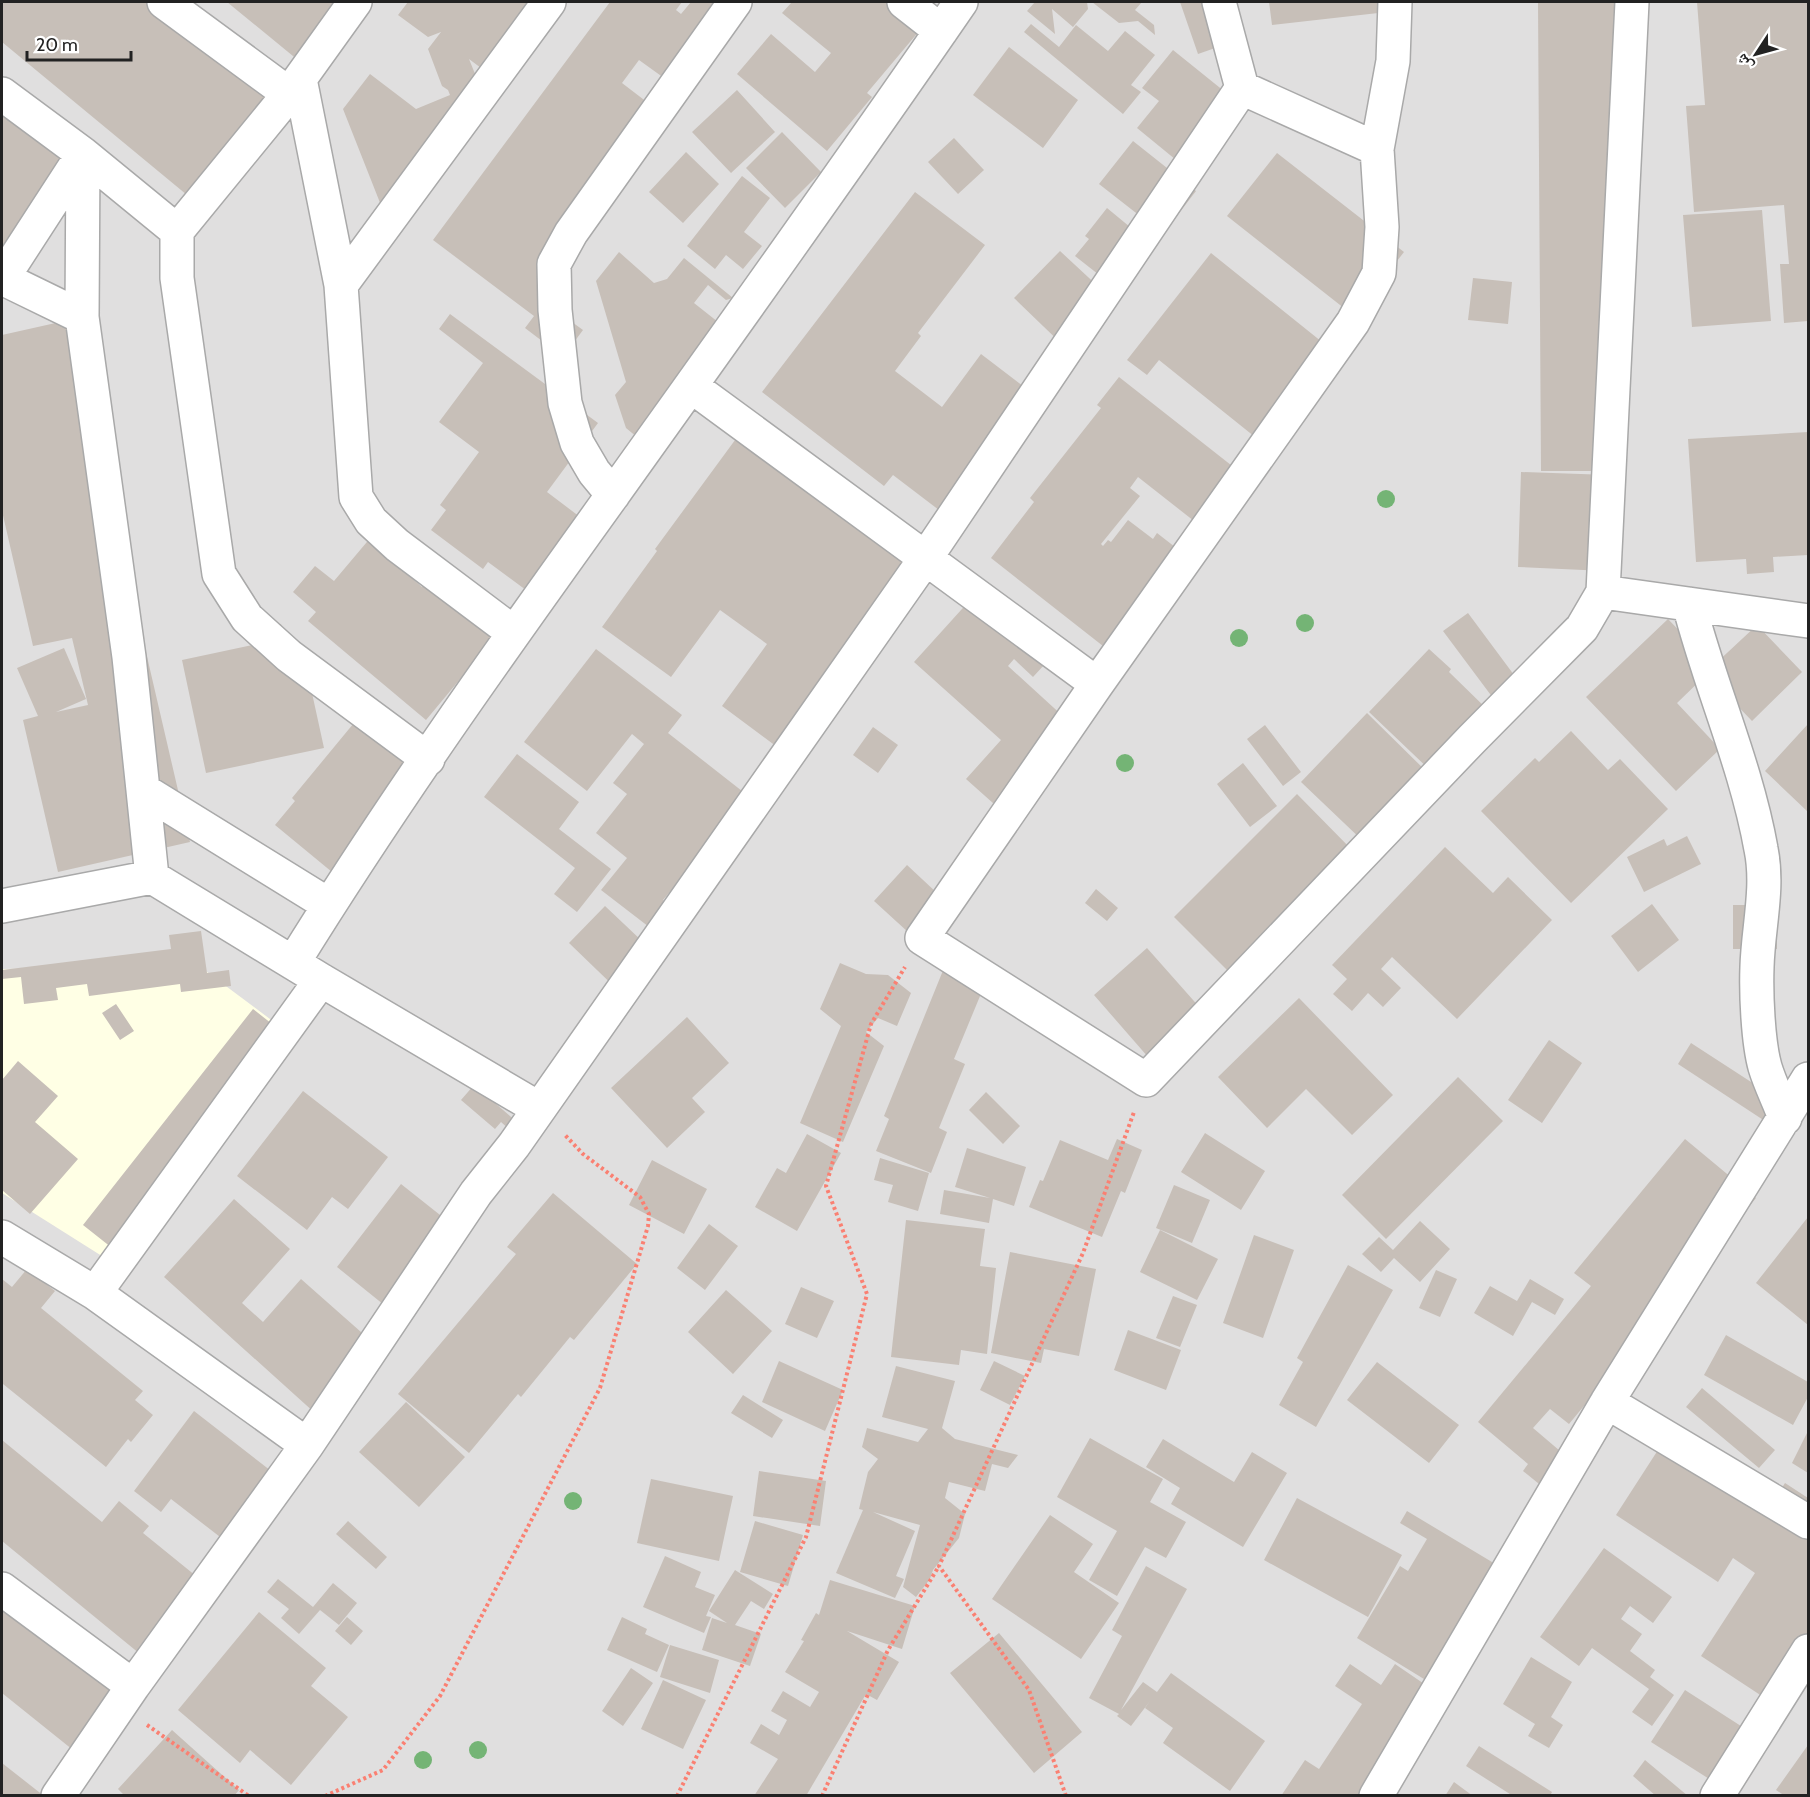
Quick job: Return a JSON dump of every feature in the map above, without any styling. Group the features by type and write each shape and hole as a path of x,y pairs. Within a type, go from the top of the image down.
{"street":[{"path":"164,2 294,86 341,285 356,497 371,521 398,545 514,633"},
{"path":"355,2 294,86 177,231 177,278 219,574 247,618 289,656 428,759"},
{"path":"341,285 549,2"},
{"path":"613,495 594,472 578,443 566,403 555,310 554,264 571,233 735,2"},
{"path":"904,2 941,31"},
{"path":"293,963 329,905 514,633 961,2"},
{"path":"58,1796 126,1696 307,1445 476,1193 514,1145 925,560 1242,88 1219,2"},
{"path":"1395,2 1393,61 1377,149 1382,227 1379,273 1353,322 1097,684 922,938 1146,1080 1472,739 1582,628 1603,592 1632,2"},
{"path":"1242,88 1377,149"},
{"path":"2,94 83,154 177,231"},
{"path":"82,317 2,279 83,154"},
{"path":"83,154 82,317 129,657 152,877"},
{"path":"691,386 925,560 1097,684"},
{"path":"1603,592 1809,621"},
{"path":"1689,604 1700,646 1737,756 1762,851 1763,899 1757,968 1758,1018 1765,1066 1785,1118"},
{"path":"143,790 329,905"},
{"path":"2,906 152,877 538,1108"},
{"path":"95,1293 321,980"},
{"path":"1377,1796 1607,1402 1809,1079"},
{"path":"2,1238 95,1293 307,1445"},
{"path":"1607,1402 1809,1522"},
{"path":"2,1589 126,1696"},
{"path":"1717,1796 1809,1651"}],"path":[{"path":"677,1796 806,1537 867,1294 826,1185 871,1024 922,938"},
{"path":"822,1796 888,1650 939,1566 1083,1253 1146,1080"},
{"path":"326,1796 383,1770 440,1696 600,1388 648,1226 649,1214 640,1197 583,1154"},
{"path":"939,1566 1029,1690 1066,1796"},
{"path":"126,1696 249,1796"}],"shaded area":[{"path":"2,2 1808,2 1808,1795 2,1795"},
{"path":"199,966 274,1022 105,1258 2,1193 2,969"}],"building":[{"path":"2,2 167,2 297,109 210,214 2,42"},
{"path":"227,2 366,2 310,70"},
{"path":"408,2 553,2 497,80 469,59 486,101 388,223 343,109 370,74 416,109 450,95 448,90 442,86 428,49 441,32 428,37 398,15"},
{"path":"610,2 682,2 676,10 681,14 691,2 750,2 664,78 639,60 622,83 669,119 563,263 572,269 547,304 583,330 563,357 525,328 534,316 433,240"},
{"path":"792,2 912,2 931,17 867,93 872,97 827,151 737,74 771,34 815,72 831,53 782,13"},
{"path":"1035,2 1087,2 1088,9 1073,27 1052,9 1055,34 1027,11"},
{"path":"1092,2 1142,2 1135,10 1154,25 1155,35 1138,21 1119,23"},
{"path":"1180,2 1228,2 1241,39 1198,54"},
{"path":"1269,2 1395,2 1396,11 1272,25"},
{"path":"1538,2 1618,2 1621,471 1541,471"},
{"path":"1697,2 1808,2 1808,321 1784,323 1780,264 1789,264 1784,205 1694,212 1686,106 1705,105"},
{"path":"1031,24 1059,47 1076,25 1108,51 1125,31 1155,55 1131,85 1141,92 1123,114 1024,32"},
{"path":"1009,47 1078,100 1043,148 973,95"},
{"path":"1173,50 1245,108 1192,173 1137,128 1159,101 1142,88"},
{"path":"2,90 91,159 2,254"},
{"path":"737,90 775,132 731,173 692,132"},
{"path":"782,132 821,172 785,208 746,168"},
{"path":"954,138 984,170 958,194 928,162"},
{"path":"1133,141 1196,191 1163,234 1099,184"},
{"path":"686,152 719,184 683,223 649,192"},
{"path":"1277,153 1404,252 1354,316 1227,216"},
{"path":"742,176 770,198 744,232 762,246 743,269 726,255 715,269 687,246"},
{"path":"915,192 985,245 918,333 921,336 895,371 942,407 981,354 1027,389 956,523 893,475 884,486 762,392"},
{"path":"1107,208 1130,227 1112,251 1133,268 1117,289 1075,256 1089,239 1085,236"},
{"path":"1762,210 1771,321 1692,327 1683,215"},
{"path":"1060,251 1116,303 1070,352 1014,298"},
{"path":"619,252 654,283 667,279 684,258 733,298 726,300 708,285 694,303 737,337 649,447 626,428 615,395 626,382 596,281"},
{"path":"1211,253 1337,354 1285,391 1268,412 1277,420 1260,441 1159,360 1147,375 1127,360"},
{"path":"1473,278 1512,282 1508,324 1468,320"},
{"path":"450,314 598,423 547,492 584,520 530,593 488,562 483,569 431,530 446,510 440,505 479,452 439,422 483,363 439,329"},
{"path":"69,320 190,842 58,872 23,720 38,716 17,668 64,648 86,699 56,712 88,705 72,638 33,646 2,511 2,335"},
{"path":"1119,377 1250,480 1208,532 1138,477 1130,488 1140,496 1101,544 1103,546 1108,540 1111,542 1128,520 1153,539 1157,533 1193,561 1117,657 991,558 1034,502 1030,498 1101,408 1097,405"},
{"path":"1808,432 1808,555 1773,557 1774,572 1747,574 1746,559 1696,562 1688,439"},
{"path":"738,436 914,562 792,758 722,706 767,644 720,610 671,677 602,627 657,551 655,549"},
{"path":"1521,472 1609,475 1605,571 1518,567"},
{"path":"377,530 398,566 422,587 436,572 518,627 474,679 466,672 426,720 308,621 316,612 293,592 315,566 334,581"},
{"path":"971,599 1045,664 1033,677 1014,659 1008,666 1077,729 1003,812 966,779 1001,740 914,662"},
{"path":"1468,613 1517,679 1493,698 1443,631"},
{"path":"1668,619 1713,666 1757,625 1802,672 1752,721 1707,674 1677,703 1720,749 1676,791 1586,697"},
{"path":"281,624 290,665 305,661 324,748 206,773 182,660 276,640 273,625"},
{"path":"596,649 682,715 668,733 765,809 692,903 673,888 663,900 685,917 666,940 601,890 627,858 596,833 627,794 613,783 644,744 632,734 587,791 524,742"},
{"path":"1429,649 1451,669 1449,672 1490,712 1433,773 1369,712"},
{"path":"363,712 423,762 332,872 275,825 295,801 292,798"},
{"path":"1367,713 1430,775 1365,843 1301,782"},
{"path":"1808,724 1808,812 1765,771"},
{"path":"1265,725 1301,772 1283,786 1247,739"},
{"path":"873,727 898,745 878,773 853,755"},
{"path":"1571,731 1608,770 1620,759 1668,809 1571,903 1481,811 1535,758 1539,762"},
{"path":"517,754 579,802 559,829 611,869 577,912 554,894 575,868 484,797"},
{"path":"1243,763 1277,806 1250,827 1217,784"},
{"path":"1297,794 1356,854 1233,976 1174,917"},
{"path":"1687,836 1701,864 1644,892 1627,857 1664,839 1667,846"},
{"path":"1445,847 1493,893 1508,877 1552,920 1457,1019 1392,957 1381,969 1401,988 1383,1007 1368,993 1352,1011 1333,994 1347,979 1332,965"},
{"path":"907,865 952,907 920,943 874,901"},
{"path":"1096,889 1118,908 1107,921 1085,903"},
{"path":"1652,904 1679,940 1638,972 1611,936"},
{"path":"1733,905 1777,905 1777,949 1733,949"},
{"path":"605,906 661,959 625,997 569,943"},
{"path":"201,931 207,973 229,970 231,986 181,992 180,984 89,996 87,984 56,988 58,1000 24,1004 21,977 2,979 2,970 171,949 169,935"},
{"path":"1147,948 1209,1018 1155,1065 1094,995"},
{"path":"840,963 866,974 888,975 911,993 897,1026 878,1018 866,1032 884,1046 843,1142 800,1123 841,1026 820,1009"},
{"path":"944,968 985,984 954,1059 965,1064 939,1128 947,1132 931,1173 876,1151 889,1119 884,1116"},
{"path":"1299,998 1393,1095 1352,1135 1306,1089 1267,1128 1218,1077"},
{"path":"116,1004 134,1031 120,1040 102,1013"},
{"path":"253,1009 295,1042 126,1259 83,1225"},
{"path":"687,1017 729,1063 692,1098 705,1112 667,1148 611,1088"},
{"path":"1549,1040 1582,1063 1542,1123 1508,1100"},
{"path":"1691,1043 1788,1106 1774,1127 1678,1064"},
{"path":"18,1061 58,1096 35,1122 78,1159 30,1214 2,1190 2,1080"},
{"path":"1458,1077 1503,1121 1386,1239 1342,1195"},
{"path":"474,1085 518,1123 511,1131 501,1122 495,1129 461,1100"},
{"path":"303,1091 388,1157 348,1209 332,1197 307,1230 237,1176"},
{"path":"986,1092 1020,1126 1003,1144 969,1110"},
{"path":"1205,1133 1265,1171 1241,1210 1181,1172"},
{"path":"807,1134 841,1153 797,1231 755,1207 777,1168 786,1173"},
{"path":"1117,1139 1142,1150 1125,1193 1121,1191 1102,1237 1029,1207 1060,1140 1108,1160"},
{"path":"1685,1139 1756,1198 1569,1424 1550,1409 1533,1428 1573,1462 1549,1492 1523,1471 1528,1464 1478,1422 1591,1286 1574,1273"},
{"path":"967,1148 1026,1167 1014,1206 993,1199 989,1223 940,1214 944,1190 990,1198 955,1187"},
{"path":"880,1158 929,1173 918,1211 888,1202 893,1185 874,1180"},
{"path":"652,1160 707,1189 684,1234 629,1205"},
{"path":"401,1184 464,1234 399,1317 337,1267"},
{"path":"1174,1185 1210,1200 1192,1243 1156,1228"},
{"path":"553,1193 637,1264 574,1340 570,1337 521,1397 518,1394 469,1453 398,1394 516,1254 507,1247"},
{"path":"234,1199 290,1249 242,1303 263,1322 301,1279 387,1355 326,1423 164,1277"},
{"path":"1808,1217 1808,1325 1756,1283"},
{"path":"906,1220 985,1229 980,1266 996,1268 987,1354 961,1350 959,1365 891,1357"},
{"path":"1420,1221 1450,1249 1420,1282 1394,1258 1381,1272 1362,1254 1379,1237 1393,1250"},
{"path":"709,1224 738,1246 705,1290 677,1268"},
{"path":"1160,1230 1218,1259 1197,1300 1140,1272"},
{"path":"1254,1235 1294,1250 1263,1338 1223,1323"},
{"path":"1010,1252 1096,1269 1079,1356 1044,1349 1041,1363 991,1353"},
{"path":"1348,1265 1393,1290 1316,1427 1279,1405 1303,1362 1297,1358"},
{"path":"27,1269 55,1291 41,1308 143,1391 135,1400 153,1415 131,1442 128,1439 106,1467 3,1384 2,1386 2,1279 12,1287"},
{"path":"1436,1270 1457,1279 1440,1317 1419,1308"},
{"path":"1530,1279 1564,1299 1555,1315 1532,1302 1513,1336 1474,1313 1490,1286 1517,1301"},
{"path":"801,1287 834,1301 817,1338 785,1324"},
{"path":"726,1290 772,1331 733,1374 688,1332"},
{"path":"1173,1296 1197,1305 1180,1347 1156,1338"},
{"path":"1128,1330 1181,1350 1166,1390 1114,1370"},
{"path":"1726,1335 1808,1382 1808,1397 1793,1425 1704,1375"},
{"path":"779,1361 843,1390 825,1431 762,1402"},
{"path":"994,1361 1025,1376 1010,1405 980,1390"},
{"path":"1377,1362 1459,1425 1429,1463 1347,1400"},
{"path":"896,1366 955,1381 942,1428 955,1439 1018,1455 1008,1468 992,1464 985,1491 949,1482 945,1498 965,1514 959,1538 933,1570 930,1579 916,1597 903,1587 920,1525 873,1512 915,1531 896,1576 904,1579 895,1598 836,1573 863,1510 859,1509 868,1472 878,1459 862,1447 867,1428 918,1442 928,1429 882,1417"},
{"path":"1702,1388 1775,1450 1759,1468 1686,1407"},
{"path":"743,1395 783,1420 772,1438 731,1413"},
{"path":"406,1402 465,1457 419,1507 359,1452"},
{"path":"194,1411 275,1474 224,1540 171,1499 161,1512 134,1491"},
{"path":"1808,1431 1808,1473 1792,1463"},
{"path":"1667,1436 1771,1505 1785,1483 1808,1498 1808,1657 1777,1706 1701,1656 1755,1573 1733,1558 1718,1582 1616,1515"},
{"path":"1090,1438 1163,1479 1150,1502 1186,1522 1166,1558 1145,1547 1117,1596 1089,1580 1117,1531 1057,1497"},
{"path":"1163,1439 1234,1482 1252,1452 1287,1473 1243,1547 1171,1504 1180,1488 1146,1467"},
{"path":"2,1440 102,1522 119,1501 149,1526 143,1533 212,1589 151,1663 2,1541"},
{"path":"759,1471 826,1481 820,1526 753,1516"},
{"path":"651,1479 733,1496 719,1561 637,1543"},
{"path":"1297,1498 1402,1555 1368,1617 1264,1560"},
{"path":"1407,1511 1507,1571 1437,1687 1357,1638 1400,1566 1408,1571 1427,1539 1400,1523"},
{"path":"1050,1515 1093,1544 1074,1572 1119,1603 1081,1659 992,1599"},
{"path":"348,1521 387,1557 376,1569 336,1534"},
{"path":"755,1521 803,1535 788,1586 740,1572"},
{"path":"1604,1548 1672,1597 1653,1623 1630,1606 1621,1619 1642,1634 1630,1651 1655,1670 1650,1677 1674,1695 1652,1726 1632,1712 1649,1689 1592,1648 1579,1666 1540,1637"},
{"path":"665,1556 701,1572 695,1587 715,1595 706,1616 711,1617 704,1633 643,1607"},
{"path":"1146,1566 1187,1589 1121,1710 1143,1682 1157,1692 1171,1673 1265,1741 1230,1791 1163,1743 1173,1728 1145,1708 1150,1701 1131,1726 1117,1716 1119,1714 1089,1698 1122,1636 1112,1630"},
{"path":"735,1570 773,1594 764,1609 751,1601 735,1625 761,1634 750,1666 702,1650 712,1618 727,1623 709,1611"},
{"path":"278,1579 313,1607 333,1583 357,1603 339,1625 320,1610 299,1634 281,1618 289,1609 267,1592"},
{"path":"830,1580 915,1606 902,1649 847,1631 899,1662 877,1700 866,1694 806,1796 754,1796 778,1759 750,1743 761,1724 779,1735 787,1720 771,1711 783,1691 810,1707 819,1692 785,1672 804,1641 801,1640 816,1613 819,1615"},
{"path":"2,1592 122,1688 73,1750 2,1693"},
{"path":"259,1612 326,1668 311,1686 348,1717 291,1785 250,1750 240,1763 178,1710"},
{"path":"347,1617 363,1631 351,1645 335,1631"},
{"path":"622,1617 647,1629 645,1634 669,1645 657,1672 607,1650"},
{"path":"999,1633 1082,1732 1034,1773 950,1673"},
{"path":"670,1645 719,1660 710,1693 660,1677"},
{"path":"1531,1657 1572,1682 1551,1717 1563,1725 1549,1748 1528,1736 1535,1724 1503,1704"},
{"path":"1350,1664 1381,1685 1395,1664 1436,1692 1367,1796 1281,1796 1305,1760 1319,1769 1362,1704 1335,1686"},
{"path":"631,1668 653,1683 623,1726 602,1711"},
{"path":"663,1680 706,1700 683,1749 641,1729"},
{"path":"1685,1690 1758,1737 1725,1789 1651,1742"},
{"path":"172,1730 239,1790 234,1796 125,1796 118,1789"},
{"path":"1808,1745 1808,1796 1785,1796 1776,1790"},
{"path":"1479,1746 1552,1792 1550,1796 1513,1796 1466,1766"},
{"path":"1645,1760 1688,1796 1656,1796 1633,1776"},
{"path":"2,1763 44,1796 2,1796"},
{"path":"1454,1782 1473,1796 1445,1796"}]}
